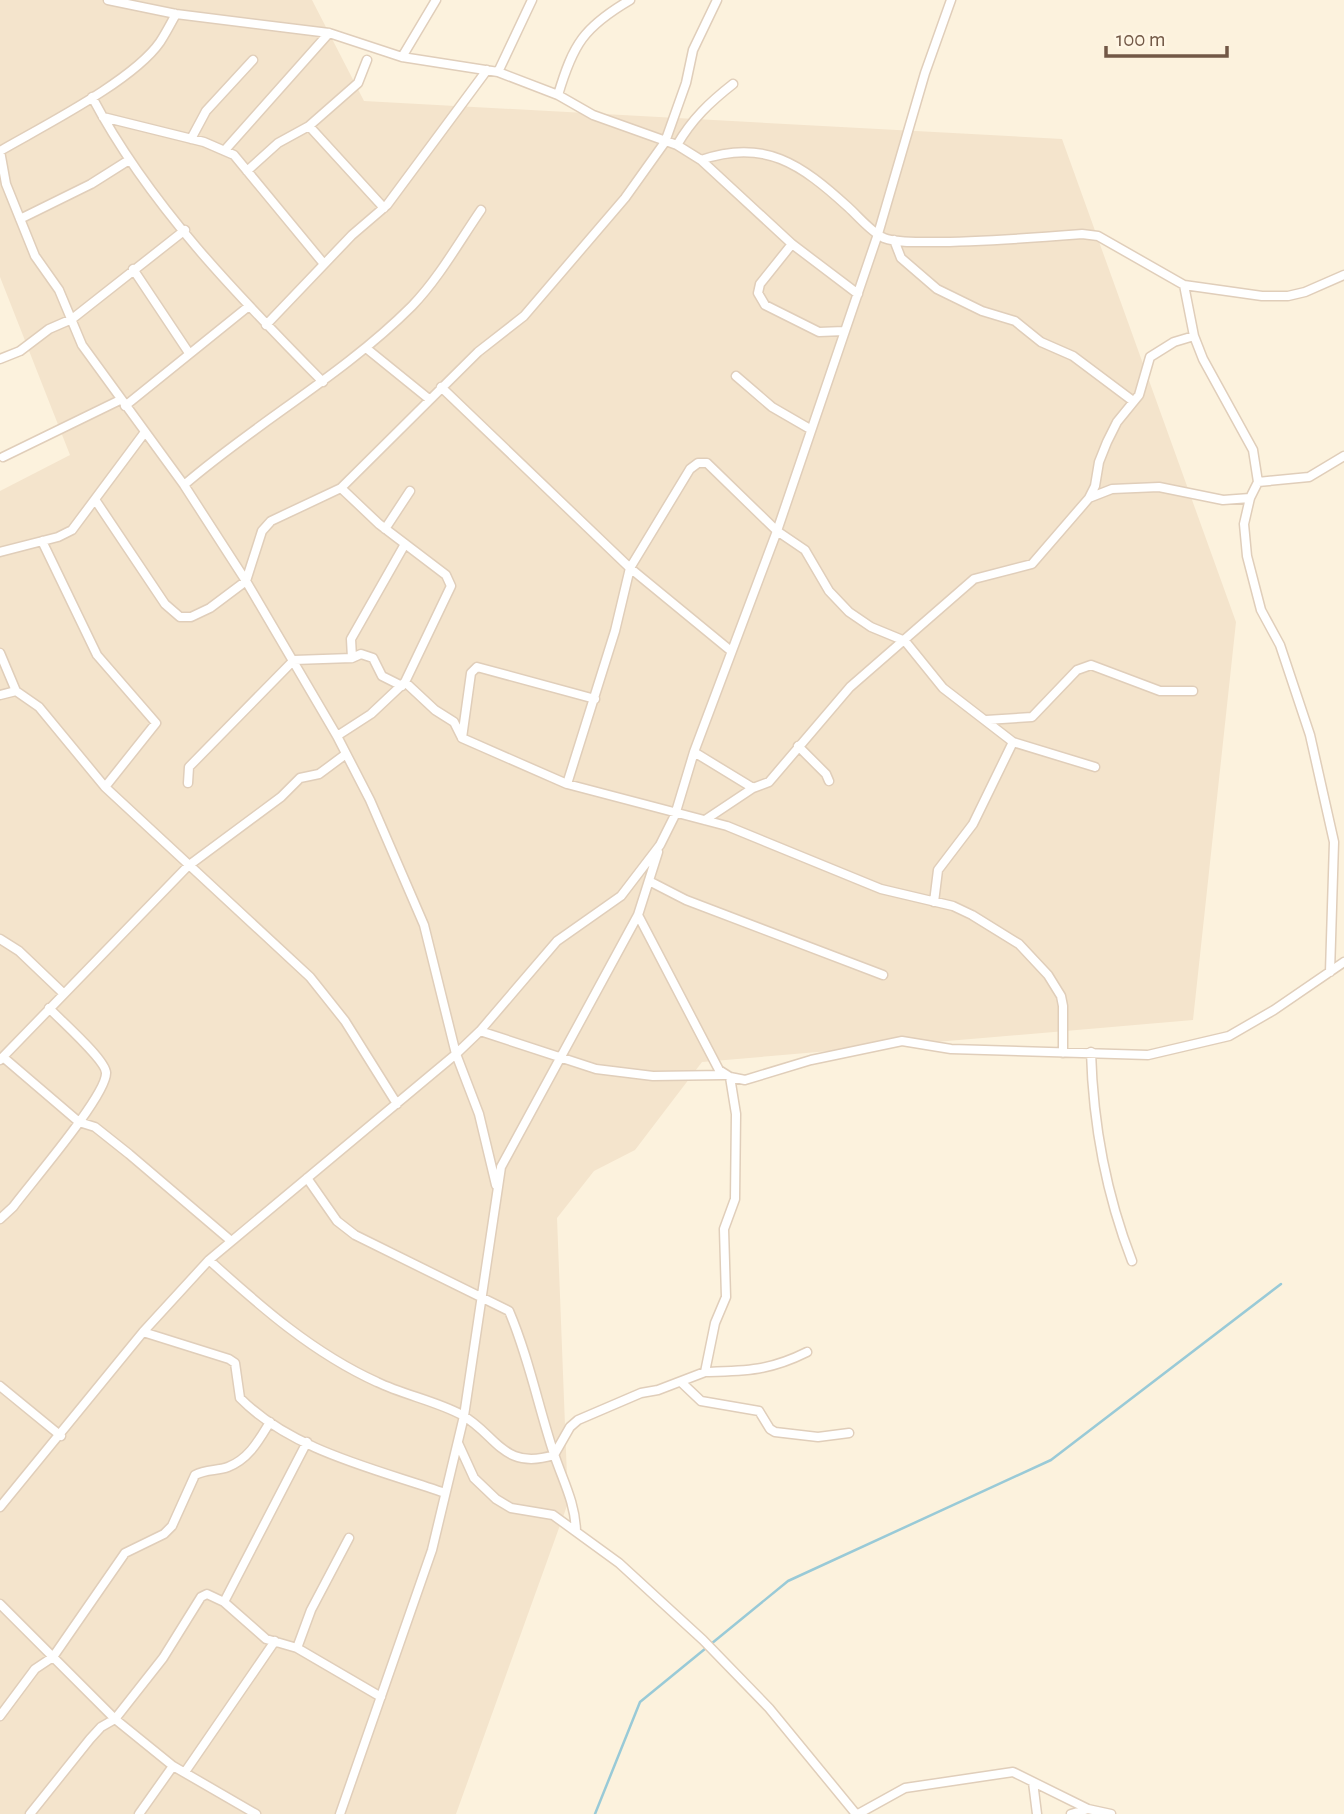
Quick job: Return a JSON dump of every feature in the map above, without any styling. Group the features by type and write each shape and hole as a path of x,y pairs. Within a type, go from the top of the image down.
{"street":[{"path":"108,0 176,14 329,33 402,57 498,72 558,95 593,115 677,145 701,160 792,244 858,294"},
{"path":"402,57 436,0"},
{"path":"498,72 532,0"},
{"path":"558,95 570,54 581,37 598,19 630,0"},
{"path":"96,501 165,604 180,617 191,617 210,608 246,580 262,531 271,521 341,488 478,352 524,316 625,198 665,142 686,83 693,50 717,0"},
{"path":"340,1814 432,1550 464,1416 496,1185 501,1167 638,915 660,845 675,815 694,752 777,531 878,234 925,73 951,0"},
{"path":"176,14 150,53 93,97 0,151 3,188 20,219 35,256 59,290 82,345 184,485 246,580 346,754 424,925 456,1054 479,1114 496,1185"},
{"path":"225,150 329,33"},
{"path":"191,139 206,111 253,60"},
{"path":"247,171 278,144 309,127 358,83 367,60"},
{"path":"266,325 324,264 384,208 487,70"},
{"path":"677,145 690,122 733,84"},
{"path":"93,97 129,160 249,310 323,382"},
{"path":"103,117 225,150 247,171 324,264"},
{"path":"309,127 384,208"},
{"path":"701,160 724,152 747,150 786,162 823,184 878,234 894,240 985,242 1082,234 1098,236 1184,285 1262,296 1288,296 1305,292 1344,275"},
{"path":"20,219 90,184 129,160"},
{"path":"184,485 219,456 323,382 366,348 414,304 481,210"},
{"path":"0,359 20,351 50,329 72,319 185,230"},
{"path":"894,240 901,258 937,289 982,312 1016,321 1041,342 1073,356 1133,401"},
{"path":"792,244 760,284 758,293 765,305 819,332 844,331"},
{"path":"133,269 189,354"},
{"path":"1184,285 1194,336 1220,394 1253,450 1258,482 1250,498 1244,524 1247,556 1261,610 1280,645 1310,735 1334,842 1330,972"},
{"path":"3,457 122,403 249,310"},
{"path":"705,820 753,788 769,782 850,687 974,579 1032,564 1089,498 1096,486 1099,462 1107,442 1116,422 1143,387 1144,370 1150,358 1174,342 1194,336"},
{"path":"366,348 429,399"},
{"path":"736,376 772,407 810,429"},
{"path":"441,387 630,568 732,651"},
{"path":"0,552 72,530 145,432"},
{"path":"1258,482 1309,477 1344,456"},
{"path":"567,784 595,699 630,568 690,470 698,463 707,463 777,531 805,550 829,591 849,612 871,627 905,641 943,688 1013,741 1095,767"},
{"path":"1089,498 1112,489 1159,487 1223,500 1250,498"},
{"path":"337,736 371,714 403,684 451,586 446,575 386,529 341,488"},
{"path":"386,529 410,491"},
{"path":"42,541 97,655 156,723 152,732 105,787"},
{"path":"352,658 351,639 405,544"},
{"path":"0,653 16,691 39,707 105,787 310,977 345,1021 397,1104"},
{"path":"188,783 189,767 294,660 352,658 361,654 373,658 382,676 403,684 454,722 462,738 567,784 675,815 705,820 760,839 881,889 963,910 1019,944 1048,975 1063,1006 1063,1053"},
{"path":"986,720 1032,717 1077,670 1091,665 1160,691 1194,691"},
{"path":"462,738 471,673 477,667 595,699"},
{"path":"0,695 16,691"},
{"path":"934,902 938,870 973,824 1013,741"},
{"path":"798,746 826,774 829,781"},
{"path":"694,752 753,788"},
{"path":"230,1240 104,1134 79,1122 2,1059 188,866 281,797 300,778 319,774 346,754"},
{"path":"0,1507 61,1436 143,1332 209,1260 456,1054 480,1031 537,961 557,941 621,896 660,845"},
{"path":"649,881 686,900 883,975"},
{"path":"638,915 727,1076 737,1114 734,1199 724,1229 726,1297 715,1323 705,1372"},
{"path":"0,939 19,951 64,993"},
{"path":"480,1031 596,1069 653,1076 727,1076 745,1080 811,1060 902,1041 951,1049 1149,1055 1229,1036 1344,962"},
{"path":"0,1219 13,1207 90,1110 106,1072 103,1064 49,1008"},
{"path":"1091,1052 1092,1103 1114,1214 1132,1261"},
{"path":"307,1178 337,1221 355,1236 509,1311 531,1370 554,1455 569,1489 576,1531"},
{"path":"209,1260 265,1311 310,1345 377,1382 464,1416 497,1447 521,1458 540,1459 554,1455 570,1427 578,1420 641,1393 705,1372 757,1371 782,1364 807,1352"},
{"path":"143,1332 235,1363 240,1398 270,1422 307,1442 446,1493"},
{"path":"681,1382 701,1401 759,1411 770,1429 775,1432 818,1437 849,1433"},
{"path":"0,1386 61,1436"},
{"path":"0,1716 35,1670 53,1657 125,1553 164,1534 172,1526 195,1475 227,1467 250,1454 270,1422"},
{"path":"224,1602 307,1442"},
{"path":"457,1442 474,1478 496,1499 511,1508 553,1515 619,1563 703,1640 714,1655 769,1708 857,1814 905,1787 965,1781 1004,1772 1033,1782 1088,1810 1111,1814"},
{"path":"297,1648 311,1610 349,1538"},
{"path":"30,1814 90,1739 101,1727 115,1719 163,1658 201,1597 213,1594 258,1633 297,1648 381,1696"},
{"path":"0,1604 115,1719 173,1766 244,1811 256,1814"},
{"path":"185,1772 275,1641"},
{"path":"139,1814 173,1766"},
{"path":"1033,1782 1037,1814"},
{"path":"1071,1814 1088,1810"}],"shaded area":[{"path":"0,0 312,0 364,101 1062,139 1236,622 1193,1020 702,1062 635,1150 594,1171 557,1218 568,1503 456,1814 0,1814 0,491 70,455 0,277"}],"waterway":[{"path":"595,1814 640,1702 788,1581 1051,1460 1281,1284"}]}
